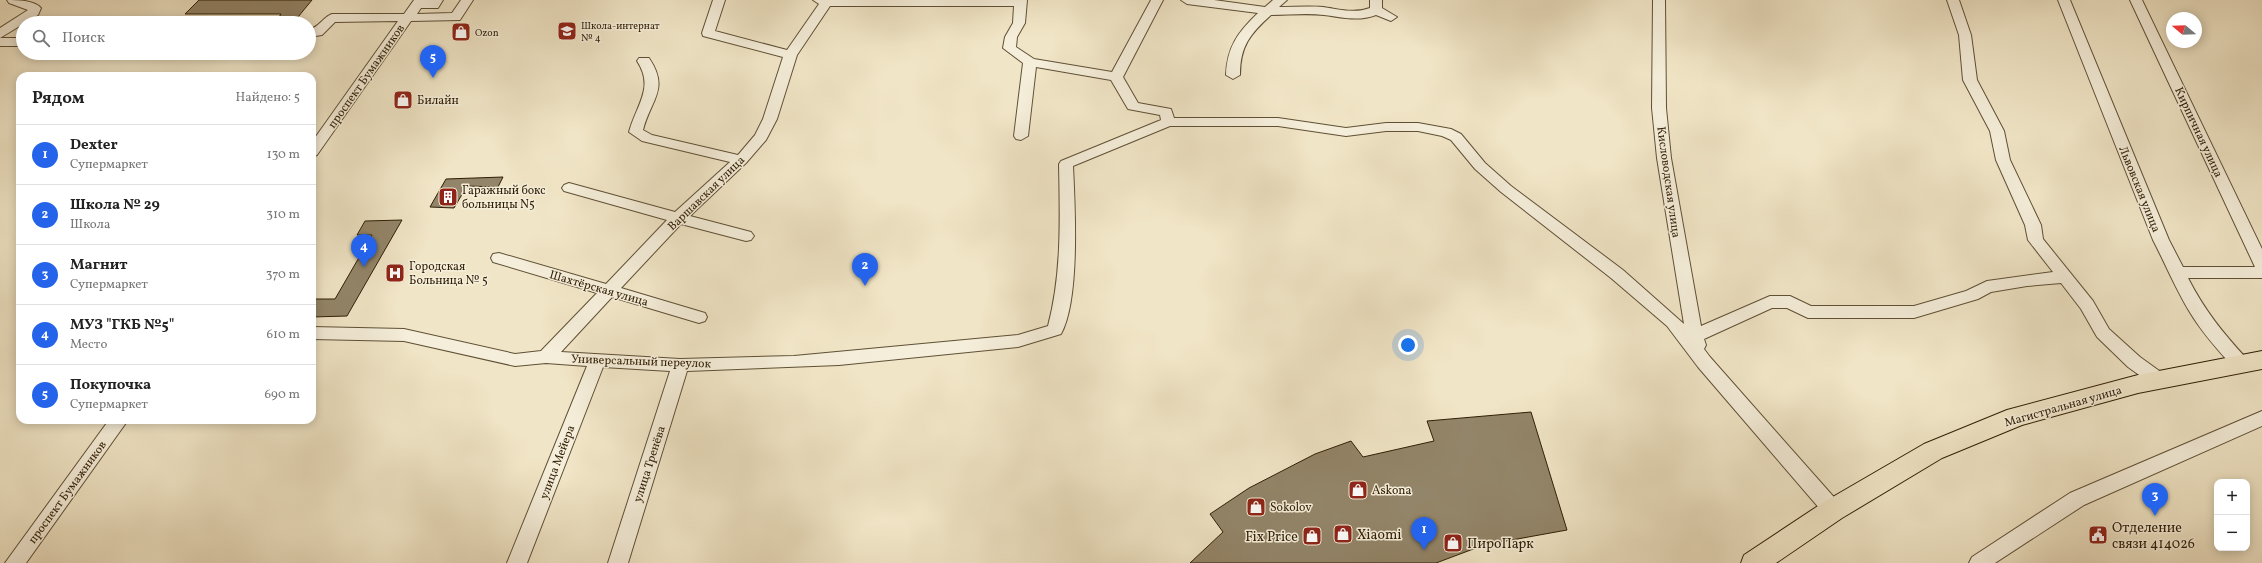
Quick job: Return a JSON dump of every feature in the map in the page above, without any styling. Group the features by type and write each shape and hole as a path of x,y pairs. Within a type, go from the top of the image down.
{"highway":[{"name":"Магистральная улица","path":"1754,563 1833,510 1933,451 2016,417 2159,380 2251,362"}],"street":[{"path":"13,0 35,8 34,12 28,16"},
{"path":"418,2 434,4 437,0"},
{"path":"316,32 332,18 456,17 467,0"},
{"path":"719,0 708,33 790,55"},
{"path":"1116,77 1157,0"},
{"path":"1187,0 1267,11 1323,11 1342,15 1366,14 1376,5 1391,17"},
{"path":"1233,74 1234,54 1241,40 1267,11 1281,0"},
{"path":"1309,0 1323,11"},
{"name":"Кисловодская улица","path":"1659,0 1659,108 1664,158 1694,336 1704,362"},
{"path":"1953,0 1965,35 1970,80 1998,132 2004,160 2033,225 2036,240 2087,305 2104,333 2134,362 2159,380"},
{"name":"Львовская улица","path":"2064,0 2161,240 2196,310 2209,328 2251,362"},
{"name":"Кирпичная улица","path":"2136,0 2262,265"},
{"path":"822,1 1021,1 1019,23 1011,37 1009,48 1030,62 1116,77 1133,106 1166,112 1168,122 1278,122 1346,132 1386,127 1418,127 1446,132 1456,138 1480,166 1506,189 1617,274 1673,322 1704,362 1833,510"},
{"name":"Варшавская улица","path":"546,357 610,292 678,218 741,160 761,138 770,118 790,55 822,1"},
{"name":"проспект Бумажников","path":"316,146 418,2"},
{"path":"0,34 16,24"},
{"path":"0,42 16,42"},
{"path":"644,61 652,70 654,82 636,132 646,138 741,160"},
{"path":"1021,136 1030,62"},
{"name":"Универсальный переулок","path":"316,333 404,335 515,360 546,357 680,365 794,362 1018,341 1055,330 1062,308 1066,164 1168,122"},
{"path":"569,188 746,236"},
{"name":"Шахтёрская улица","path":"499,258 610,292 699,317"},
{"path":"2177,273 2262,272"},
{"path":"1694,336 1770,302 1790,302 1808,312 1914,312 1972,295 1987,287 2027,280 2066,277"},
{"name":"улица Мейера","path":"517,563 597,361"},
{"name":"улица Тренёва","path":"618,563 680,365"},
{"path":"1979,563 2077,499 2262,418"},
{"name":"проспект Бумажников","path":"15,563 115,424"}],"building":[{"path":"199,0 312,0 299,16 280,16 281,14 185,14"},
{"name":"Гаражный бокс больницы N5","path":"503,177 498,187 467,186 454,208 430,207 446,179"},
{"path":"402,220 347,316 316,317 316,299 335,299 372,235 357,235 365,221"},
{"path":"1531,412 1567,530 1484,545 1436,563 1190,563 1223,532 1210,514 1249,488 1315,454 1351,441 1363,457 1434,441 1427,421"}],"place":[{"name":"Школа-интернат № 4","path":"567,31"},
{"name":"Ozon","path":"461,32"},
{"name":"Покупочка","path":"433,78"},
{"name":"Билайн","path":"403,100"},
{"name":"Гаражный бокс больницы N5","path":"448,197"},
{"name":"МУЗ \"ГКБ №5\"","path":"364,267"},
{"name":"Городская Больница № 5","path":"395,273"},
{"name":"Школа № 29","path":"865,286"},
{"name":"Askona","path":"1358,490"},
{"name":"Sokolov","path":"1256,507"},
{"name":"Магнит","path":"2155,516"},
{"name":"Xiaomi","path":"1343,534"},
{"name":"Отделение связи 414026","path":"2098,535"},
{"name":"Fix Price","path":"1312,536"},
{"name":"ПироПарк","path":"1453,543"},
{"name":"Dexter","path":"1424,550"}]}
